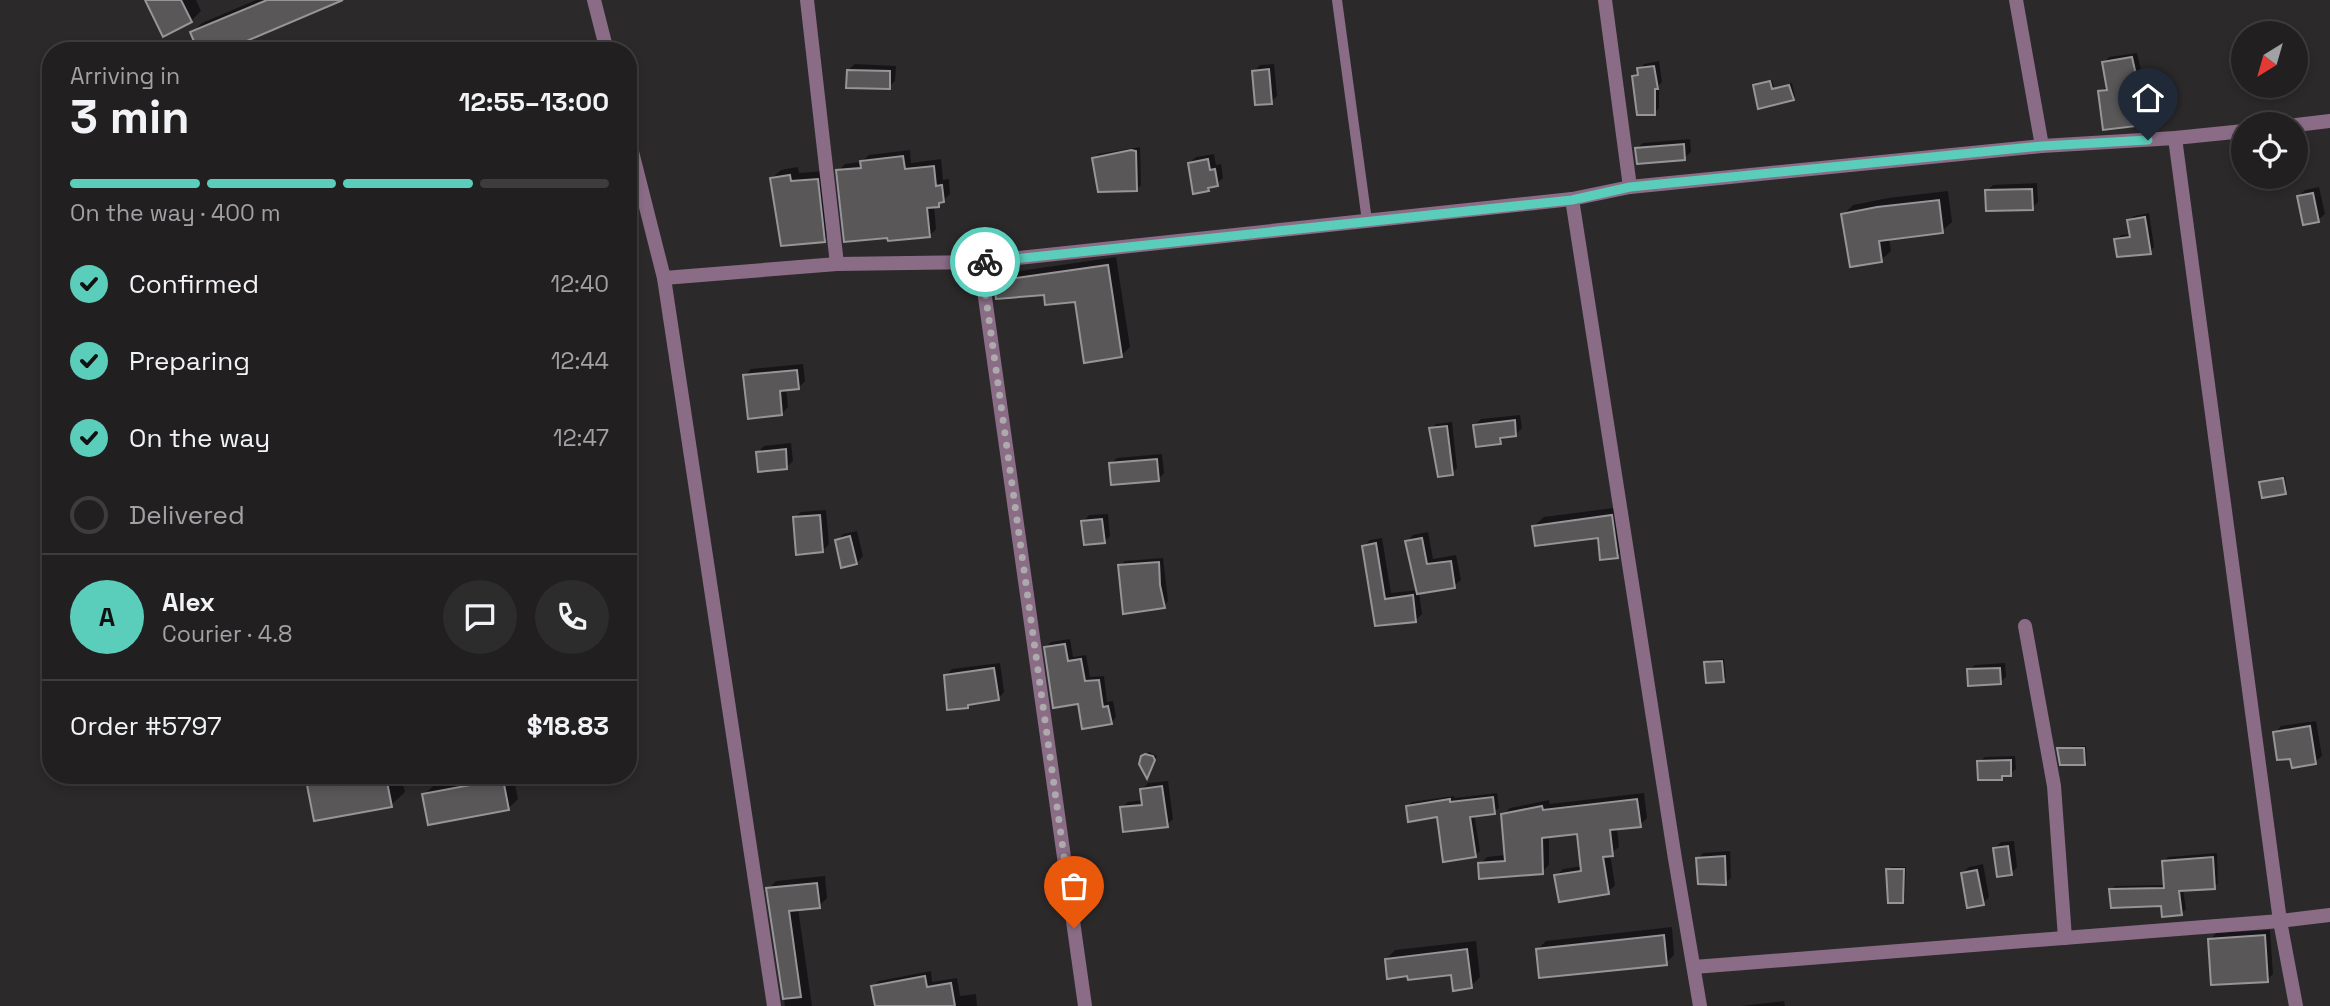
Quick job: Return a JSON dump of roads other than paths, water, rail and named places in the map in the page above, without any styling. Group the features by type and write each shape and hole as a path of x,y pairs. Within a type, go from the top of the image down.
{"street":[{"path":"594,0 605,42"},
{"path":"807,0 837,264"},
{"path":"1605,0 1630,187"},
{"path":"2015,0 2042,146"},
{"path":"2308,124 2330,121"},
{"path":"664,278 837,264 981,262 1572,200 1630,187 2042,146 2231,132"},
{"path":"2175,138 2280,921 2296,1006"},
{"path":"637,172 664,278 774,1006"},
{"path":"1572,200 1700,1006"},
{"path":"981,262 1085,1006"},
{"path":"2025,626 2054,786 2065,938"},
{"path":"1694,967 2330,915"}],"lane":[{"path":"1337,0 1367,221"}]}
